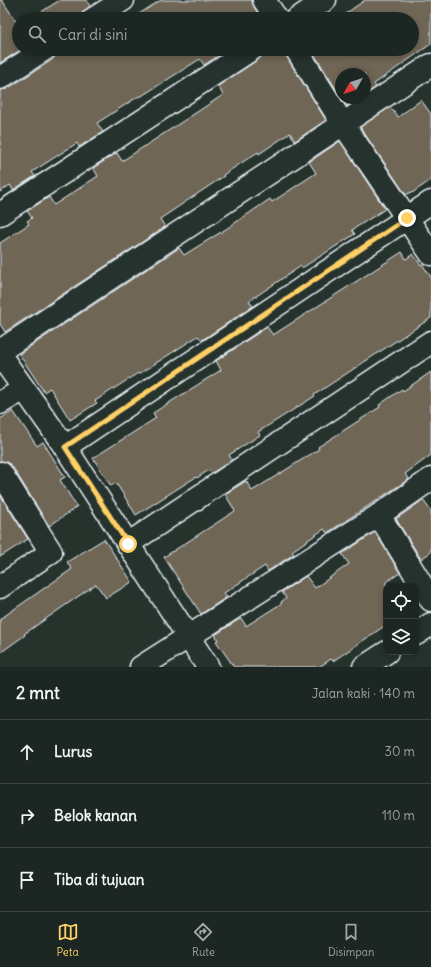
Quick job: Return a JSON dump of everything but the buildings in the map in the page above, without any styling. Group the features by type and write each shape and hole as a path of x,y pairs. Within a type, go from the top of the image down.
{"street":[{"path":"104,12 123,0"},
{"path":"264,0 272,12"},
{"path":"307,12 325,0"},
{"path":"0,78 34,56"},
{"path":"0,214 241,56"},
{"path":"300,56 343,124 431,254"},
{"path":"0,351 431,64"},
{"path":"65,447 431,202"},
{"path":"128,544 431,342"},
{"path":"0,355 65,447 208,667"},
{"path":"0,404 24,389"},
{"path":"0,587 51,552 1,473"},
{"path":"140,667 379,515 431,479"},
{"path":"379,515 431,600"},
{"path":"419,632 431,624"},
{"path":"364,667 383,655"}],"route":[{"path":"128,544 65,447 407,218"}]}
